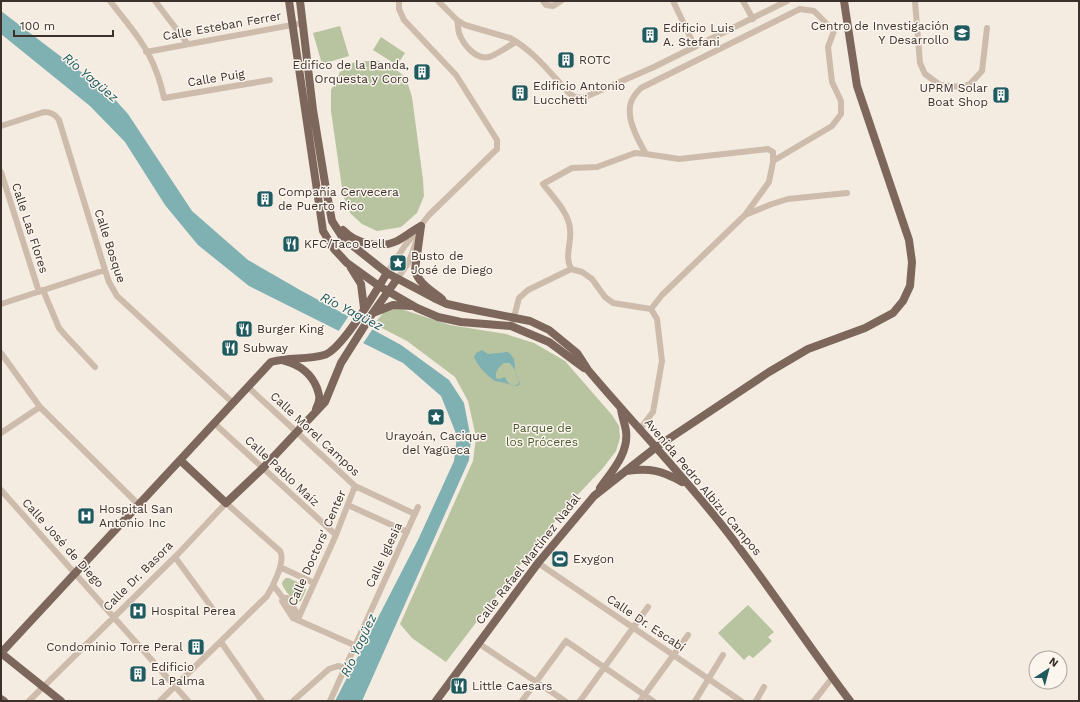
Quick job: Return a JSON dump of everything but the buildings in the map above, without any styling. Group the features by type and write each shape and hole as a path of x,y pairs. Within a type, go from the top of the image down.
{"main road":[{"path":"289,1 323,231 334,249 347,263 362,284 364,308"},
{"path":"300,1 313,110 332,220 348,236 364,243 382,245 397,241 421,226"},
{"name":"Calle Rafael Martínez Nadal","path":"436,701 538,562 594,496 655,448 776,368 808,349 865,328 893,313 903,301 910,286 912,262 909,240 857,86 844,1"},
{"name":"Avenida Pedro Albizu Campos","path":"332,220 343,238 387,273 397,279 448,304 530,321 555,334 577,353 588,370 689,486 759,573 832,678 850,701"},
{"path":"421,226 415,270 416,274 423,284 448,304"},
{"name":"Avenida Pedro Albizu Campos","path":"347,263 379,286 417,308 438,317 511,326 549,342 588,370"},
{"path":"61,701 1,653 232,403 272,362 280,359 312,358 325,355 334,349 387,273"},
{"name":"Calle Dr. Basora","path":"226,503 263,468 325,402 341,363 352,344 397,279"},
{"path":"372,314 393,305 406,305 417,308"},
{"path":"280,359 302,368 309,373 315,381 320,400 313,415"},
{"path":"594,496 617,464 624,449 626,432 621,409"},
{"path":"180,460 226,503"},
{"path":"626,471 644,469 656,470 668,474 689,486"}],"street":[{"path":"110,1 134,32 146,52"},
{"path":"155,1 187,43"},
{"path":"387,273 404,247 429,215 497,149 497,140 456,75 404,20 399,9 399,1"},
{"path":"438,1 457,20 465,25 510,38 527,49 569,93 575,97 583,98 630,78 787,1"},
{"path":"543,1 546,5 553,6 561,1"},
{"path":"673,1 695,47"},
{"path":"743,1 753,19"},
{"path":"915,1 920,63 925,74 940,85 961,87 970,84 982,71 987,28"},
{"path":"646,154 636,136 629,113 632,99 641,88 800,9 814,11 834,31 828,47 832,82 841,102 841,114 832,126 773,161"},
{"path":"457,20 459,32 465,44 473,52 480,56 489,57 516,42"},
{"name":"Calle Esteban Ferrer","path":"146,52 187,43 303,23"},
{"name":"Calle Puig","path":"146,52 156,70 164,98 270,80"},
{"name":"Calle Bosque","path":"1,126 44,112 54,114 59,120 109,282 117,296 232,403"},
{"path":"572,269 568,262 570,229 566,216 543,184 572,168 597,167 635,153 679,159 768,149 773,152 769,182 745,215 662,294 651,309"},
{"name":"Calle Las Flores","path":"1,172 41,291 59,328 95,367"},
{"path":"745,215 788,199 847,193"},
{"path":"397,279 409,262 421,226"},
{"path":"511,326 519,298 528,290 572,269 582,272 592,279 605,297 613,303 651,309"},
{"path":"1,304 105,270"},
{"path":"639,430 653,412 662,361 657,319 651,309"},
{"path":"1,353 40,407 139,505"},
{"name":"Calle Morel Campos","path":"248,387 356,486 415,514"},
{"path":"1,433 40,407"},
{"name":"Calle Pablo Maíz","path":"214,423 336,535"},
{"name":"Calle Doctors' Center","path":"298,617 336,535 356,486"},
{"name":"Calle José de Diego","path":"1,490 188,701"},
{"path":"160,701 267,596 273,586 283,558 280,551 226,503"},
{"name":"Calle Dr. Basora","path":"29,701 175,557 226,503"},
{"path":"348,505 407,532"},
{"name":"Calle Iglesia","path":"330,701 418,506"},
{"path":"175,557 215,612"},
{"name":"Calle Dr. Escabí","path":"538,562 741,701"},
{"path":"280,567 314,583"},
{"path":"273,586 282,598 287,598 298,617 354,646"},
{"path":"580,701 648,607"},
{"path":"640,701 688,635"},
{"path":"522,701 566,641 652,701"},
{"path":"221,642 262,701"},
{"path":"478,643 565,701"},
{"path":"695,701 723,655"},
{"path":"293,701 329,669 338,666 345,668"},
{"path":"814,701 832,678"},
{"path":"756,701 764,687"}],"green space":[{"path":"340,26 349,56 322,64 313,33"},
{"path":"381,37 405,53 397,65 373,50"},
{"path":"375,60 392,66 406,78 412,97 424,196 417,213 401,227 377,231 362,224 350,213 343,195 331,111 331,90 340,72 352,63"},
{"name":"Parque de los Próceres","path":"398,308 450,325 506,334 534,343 565,361 612,415 619,426 620,438 616,451 603,468 569,504 529,553 446,662 412,638 400,624 473,461 476,437 468,401 455,377 407,341 374,324 384,312"},
{"path":"286,578 305,586 306,590 301,601 295,601 284,588 282,583"},
{"path":"748,605 774,632 768,637 772,641 753,658 749,655 744,660 718,633"}],"water":[{"path":"1,11 110,94 128,114 192,211 248,260 401,345 449,380 464,403 471,439 469,460 362,701 335,701 418,540 454,461 457,436 441,396 403,363 249,286 198,245 165,205 125,142 90,106 1,34"},
{"path":"482,350 488,354 508,352 514,360 516,372 509,363 504,363 498,369 496,378 499,379 505,377 512,385 495,381 477,363 474,357 476,353"}],"pier":[{"path":"350,314 374,327 362,345 338,332"}],"place":[{"name":"Centro de Investigación Y Desarrollo","path":"962,33"},
{"name":"Edificio Luis A. Stefani","path":"650,35"},
{"name":"ROTC","path":"566,60"},
{"name":"Edifico de la Banda, Orquesta y Coro","path":"422,72"},
{"name":"Edificio Antonio Lucchetti","path":"520,93"},
{"name":"UPRM Solar Boat Shop","path":"1001,95"},
{"name":"Compañía Cervecera de Puerto Rico","path":"265,199"},
{"name":"KFC/Taco Bell","path":"291,244"},
{"name":"Busto de José de Diego","path":"398,263"},
{"name":"Burger King","path":"244,329"},
{"name":"Subway","path":"230,348"},
{"name":"Urayoán, Cacique del Yagüeca","path":"436,417"},
{"name":"Hospital San Antonio Inc","path":"86,516"},
{"name":"Exygon","path":"560,559"},
{"name":"Hospital Perea","path":"138,611"},
{"name":"Condominio Torre Peral","path":"196,647"},
{"name":"Edificio La Palma","path":"138,674"},
{"name":"Little Caesars","path":"459,686"}],"water label":[{"name":"Río Yagüez","path":"91,77"},
{"name":"Río Yagüez","path":"352,311"},
{"name":"Río Yagüez","path":"358,645"}]}
